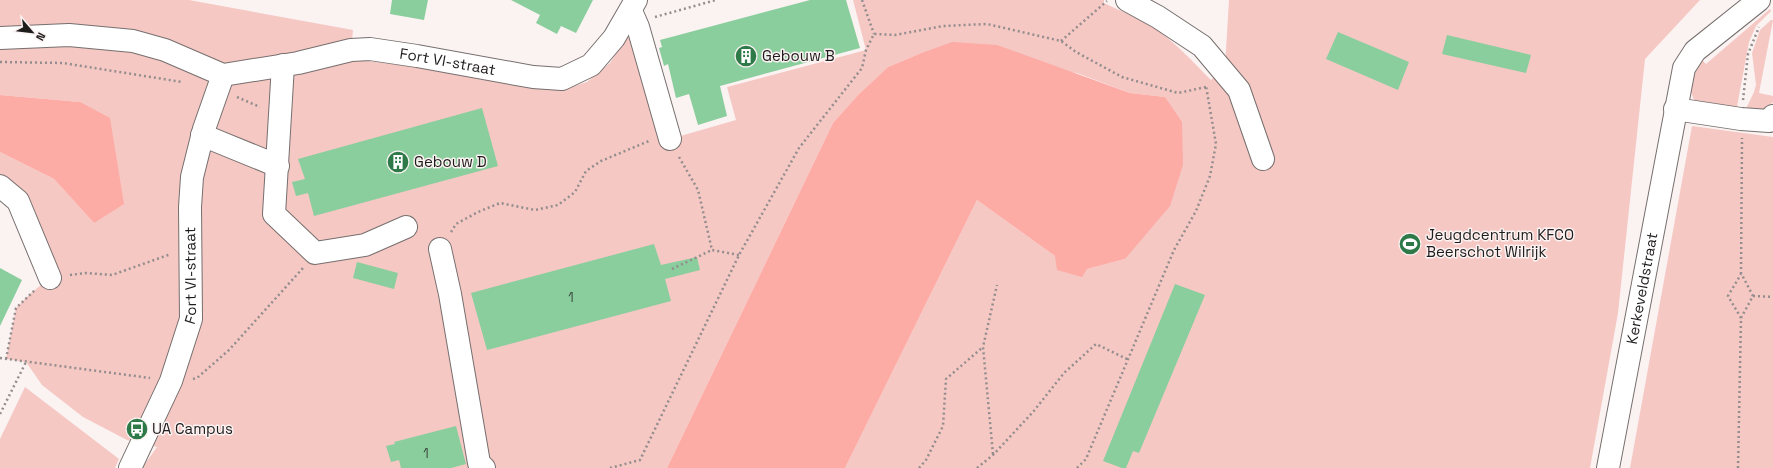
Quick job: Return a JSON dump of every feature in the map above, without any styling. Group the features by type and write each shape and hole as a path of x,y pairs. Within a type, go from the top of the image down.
{"street":[{"path":"1127,0 1158,17 1202,46 1239,90 1263,159"},
{"name":"Kerkeveldstraat","path":"1608,468 1684,68 1695,51 1759,0"},
{"name":"Fort VI-straat","path":"130,468 171,381 191,319 190,206 192,177 202,135 220,82 283,65 298,63 351,50 370,50 533,77 562,79 591,65 614,38 633,5"},
{"path":"633,5 670,139"},
{"path":"0,38 69,35 133,41 165,50 220,82"},
{"path":"283,65 274,214 315,254 365,245 406,227"},
{"path":"1675,109 1741,119 1769,121 1773,116"},
{"path":"202,135 278,166"},
{"path":"0,186 18,201 50,278"},
{"path":"440,249 450,294 479,463 484,468"}],"path":[{"path":"633,5 646,19 716,0"},
{"path":"610,468 640,460 739,255 799,148 862,68 866,50 874,34 862,0"},
{"path":"1061,42 1109,0"},
{"path":"1753,296 1742,273 1741,119 1748,54 1759,26 1764,22"},
{"path":"874,34 895,35 943,26 987,24 1061,42 1076,52 1122,77 1178,93 1206,87 1216,144 1210,176 1196,211 1174,250 1129,360 1086,459 1077,468"},
{"path":"0,62 63,63 152,76 220,82 280,116"},
{"path":"440,249 456,224 478,212 500,203 535,210 558,205 575,192 586,171 601,161 648,141 670,139 698,190 712,250"},
{"path":"672,269 712,250 739,255"},
{"path":"6,359 16,308 31,293 50,278 86,273 112,275 174,253 190,252"},
{"path":"0,358 171,381 197,378 229,350 298,275 315,254"},
{"path":"1741,318 1728,296 1742,273"},
{"path":"993,455 983,347 997,286"},
{"path":"1753,296 1773,297"},
{"path":"1738,468 1741,318 1753,296"},
{"path":"977,468 993,455 1033,412 1064,373 1096,344 1129,360"},
{"path":"919,468 926,460 943,426 946,379 983,347"},
{"path":"0,414 26,362"}],"shaded area":[{"path":"0,0 189,0 353,30 351,50 367,61 416,67 529,88 562,90 587,82 610,63 626,38 638,27 670,139 736,120 727,87 866,50 853,0 1104,0 1104,3 1154,28 1184,52 1211,80 1225,67 1229,0 1700,0 1645,59 1618,313 1590,468 845,468 977,200 1055,256 1087,269 1125,259 1165,97 1130,93 1077,73 919,54 888,67 858,95 833,123 667,468 142,468 157,447 127,440 83,417 42,385 26,362 6,359 16,308 31,293 50,278 0,186 0,152 54,179 94,223 80,102 0,95"},
{"path":"1770,9 1771,11 1756,26 1749,42 1736,112 1696,103 1690,86 1692,75 1698,65 1702,60 1706,64"},
{"path":"1771,20 1773,20 1759,93 1773,96 1773,102 1764,111 1744,113 1756,85 1752,53 1760,30"},
{"path":"952,42 997,45 1130,93 1165,97 1182,122 1183,165 1170,206 1125,259 1087,269 1082,277 1057,270 1055,256 977,200 845,468 667,468 833,123 858,95 888,67"},
{"path":"0,95 80,102 110,118 124,204 94,223 54,179 0,152"},
{"path":"1692,126 1773,137 1773,468 1630,468"},
{"path":"25,387 119,459 115,468 0,468 0,439"}],"building":[{"path":"392,0 428,0 424,20 390,14"},
{"path":"511,0 593,0 576,33 561,26 557,34 536,23 540,15"},
{"name":"Gebouw B","path":"810,0 846,0 860,48 720,86 727,116 698,125 689,94 676,98 668,64 664,66 659,48 662,47 660,40"},
{"path":"1338,32 1409,62 1398,90 1326,59"},
{"path":"1447,35 1531,55 1526,73 1442,54"},
{"name":"Gebouw D","path":"482,108 498,166 314,216 308,193 296,196 292,182 305,179 298,159"},
{"path":"654,244 661,265 697,257 700,270 665,279 671,301 487,350 471,293"},
{"path":"357,262 398,273 394,289 353,278"},
{"path":"0,268 22,280 0,326"},
{"path":"1175,284 1205,295 1139,453 1133,451 1126,468 1122,468 1103,461"},
{"path":"456,426 466,464 451,468 401,468 399,460 391,462 386,446 395,444 394,442"}],"place":[{"name":"Gebouw B","path":"746,56"},
{"name":"Gebouw D","path":"398,162"},
{"name":"Jeugdcentrum KFCO Beerschot Wilrijk","path":"1410,244"},
{"name":"UA Campus","path":"137,429"}]}
